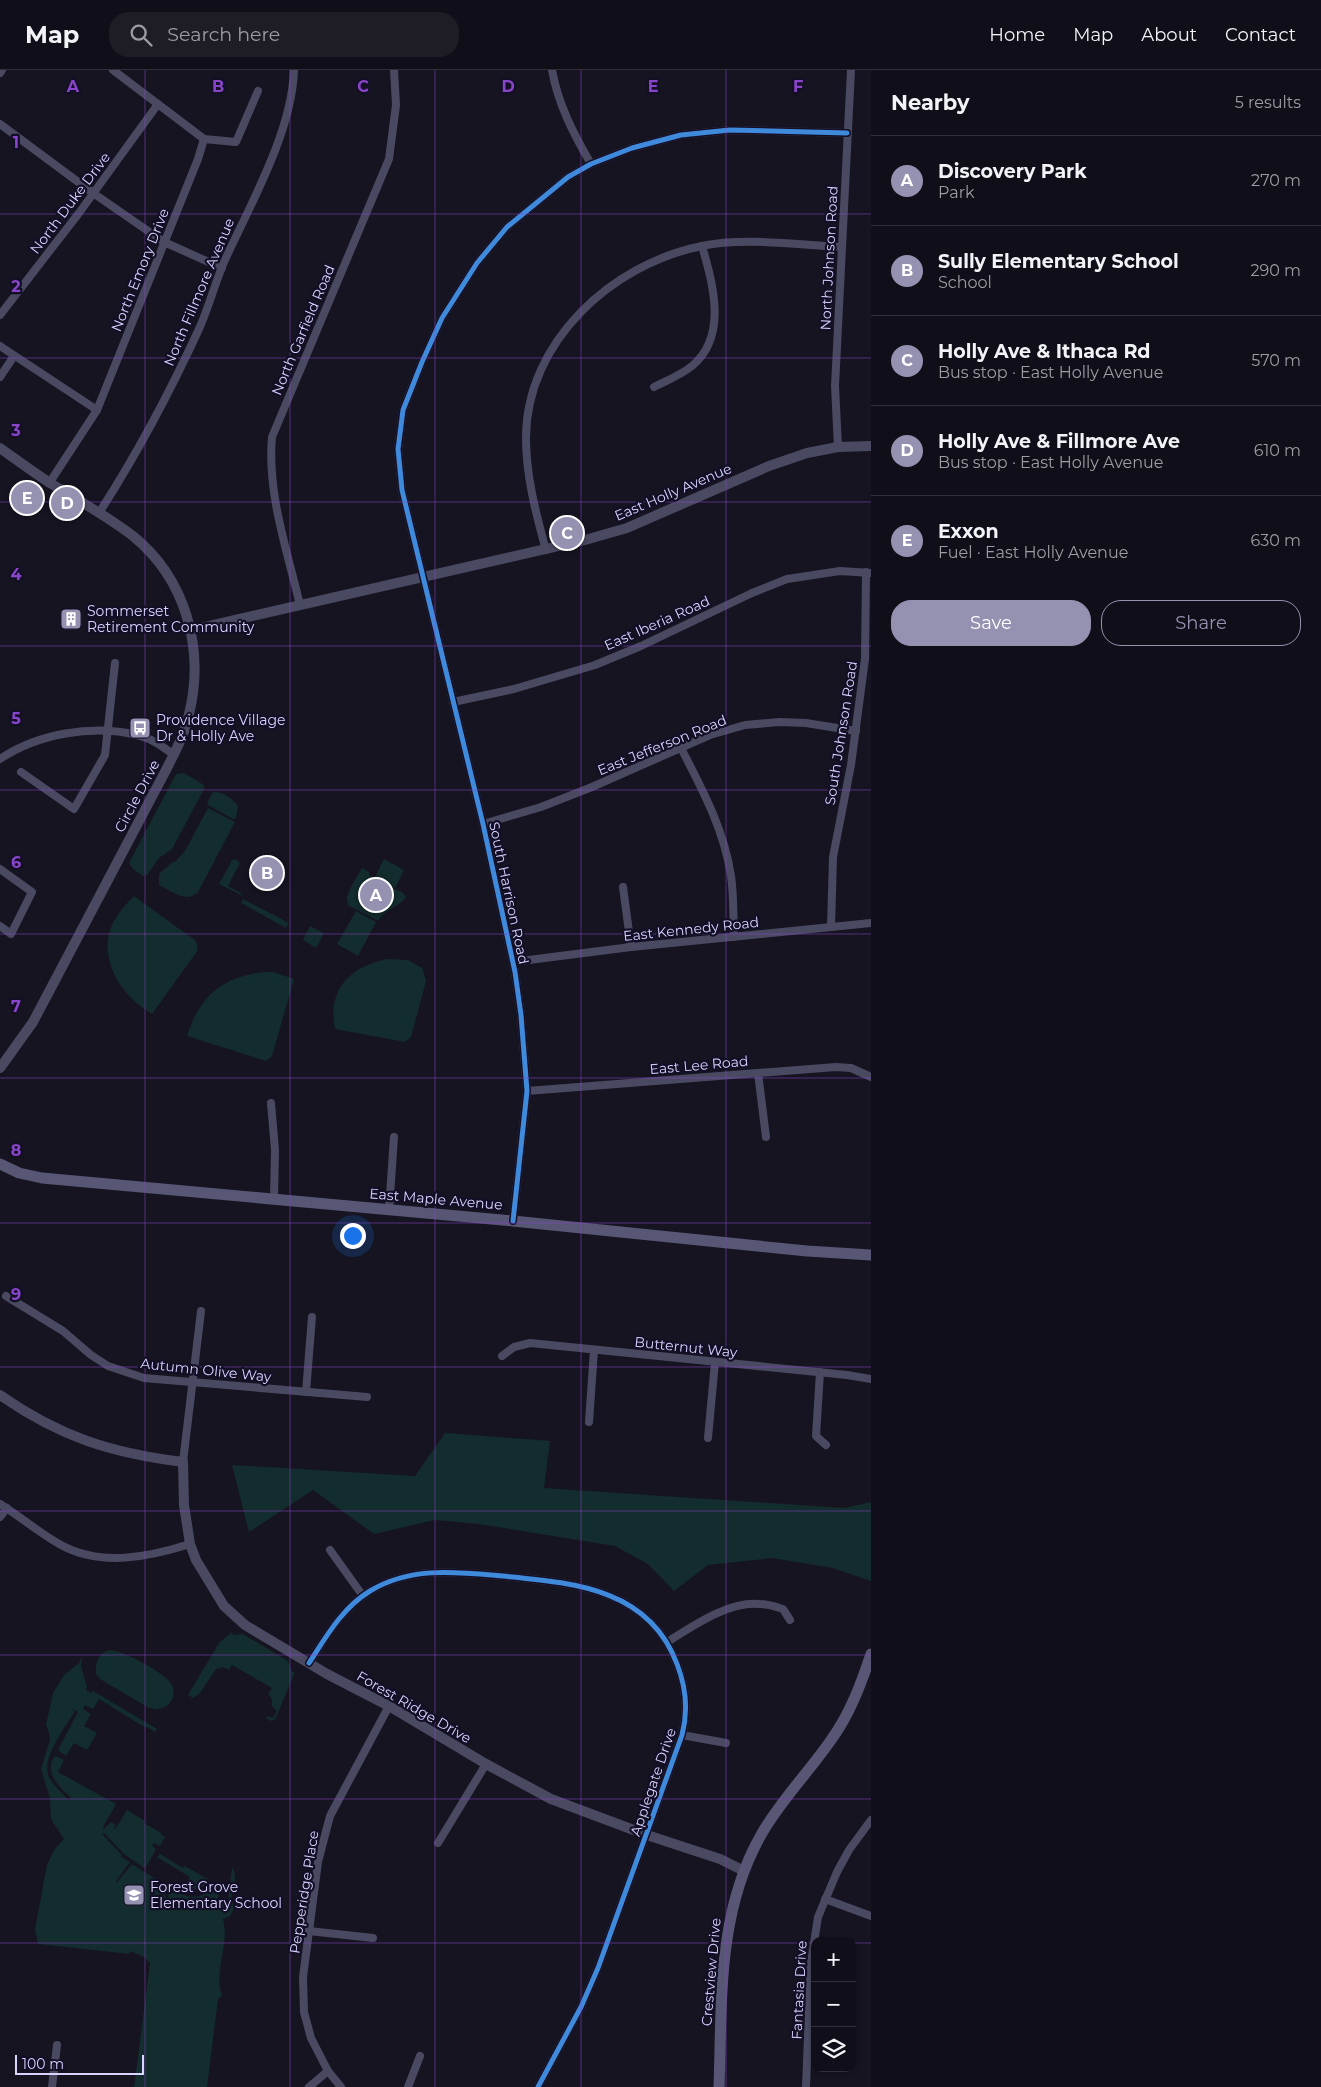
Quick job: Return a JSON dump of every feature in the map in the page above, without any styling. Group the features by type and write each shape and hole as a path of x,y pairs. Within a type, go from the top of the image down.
{"main road":[{"name":"East Maple Avenue","path":"0,1164 19,1173 42,1178 513,1221 797,1250 871,1255"},
{"name":"Crestview Drive","path":"719,2087 725,1943 729,1918 744,1871 772,1817 833,1738 856,1696 871,1654"}],"street":[{"path":"113,70 204,139 236,142 258,91"},
{"name":"North Fillmore Avenue","path":"99,513 123,476 200,328 222,268 279,141 292,94 294,70"},
{"name":"North Garfield Road","path":"300,605 275,497 270,462 272,437 389,159 396,105 394,70"},
{"path":"552,70 555,88 576,138 591,164"},
{"name":"North Johnson Road","path":"838,447 835,386 851,70"},
{"name":"North Duke Drive","path":"0,315 158,104"},
{"path":"0,124 93,193 164,242 222,268"},
{"name":"South Harrison Road","path":"513,1221 527,1091 521,1015 513,962 483,824 402,490 398,449 403,410 442,318 477,263 507,227 568,177 591,164 632,148 681,135 730,130 847,133"},
{"name":"North Emory Drive","path":"50,482 97,410 198,159 204,139"},
{"path":"546,550 529,476 526,438 528,414 533,394 546,363 560,338 592,300 635,269 654,260 702,246 732,242 842,247"},
{"path":"654,387 690,368 704,352 712,336 715,320 714,304 702,246"},
{"path":"0,346 97,410"},
{"path":"0,377 14,356"},
{"name":"East Holly Avenue","path":"191,630 546,550 627,528 769,466 807,453 838,447 871,446"},
{"path":"0,448 99,513"},
{"name":"Circle Drive","path":"0,1068 33,1022 174,754 185,730 192,699 195,668 191,630 184,607 168,575 134,537 99,513"},
{"name":"East Iberia Road","path":"453,702 514,689 595,665 752,593 787,579 840,571 869,572"},
{"name":"South Johnson Road","path":"832,927 833,858 851,766 865,659 869,572"},
{"path":"21,772 74,809 105,755 115,663"},
{"name":"East Jefferson Road","path":"483,824 541,807 592,788 680,748 745,725 780,722 806,723 856,730"},
{"path":"0,759 20,747 48,737 108,731 136,735 151,740 174,754"},
{"path":"680,748 709,803 725,849 731,876 734,937"},
{"path":"0,869 32,892 11,934 0,926"},
{"path":"623,887 631,947"},
{"name":"East Kennedy Road","path":"513,962 631,947 871,923"},
{"name":"East Lee Road","path":"527,1091 758,1072 844,1067 871,1078"},
{"path":"758,1072 766,1137"},
{"path":"271,1103 275,1150 274,1199"},
{"path":"389,1210 394,1137"},
{"name":"Autumn Olive Way","path":"6,1296 63,1331 90,1355 108,1366 144,1378 366,1397"},
{"path":"0,1395 42,1422 83,1440 133,1454 183,1462 202,1311"},
{"path":"306,1392 312,1317"},
{"name":"Butternut Way","path":"502,1356 514,1347 530,1343 820,1372 871,1379"},
{"path":"589,1422 594,1350"},
{"path":"708,1438 715,1362"},
{"path":"820,1372 816,1436 826,1445"},
{"name":"Forest Ridge Drive","path":"183,1462 184,1505 190,1544 203,1574 224,1606 234,1617 309,1663 389,1706 486,1764 551,1799 647,1836 720,1859 744,1871"},
{"path":"0,1517 3,1506 63,1546 95,1556 131,1558 190,1544"},
{"path":"330,1550 363,1596"},
{"name":"Applegate Drive","path":"309,1663 339,1619 363,1596 394,1580 436,1571 556,1581 588,1588 618,1598 644,1616 672,1650 682,1680 686,1704 682,1735 598,1968 581,2007 538,2087"},
{"path":"667,1642 702,1621 730,1608 760,1604 783,1609 790,1620"},
{"name":"Pepperidge Place","path":"341,2087 328,2071 311,2038 304,2012 303,1977 318,1862 330,1816 389,1706"},
{"path":"682,1735 726,1743"},
{"path":"438,1843 486,1764"},
{"name":"Fantasia Drive","path":"806,2087 811,1962 816,1926 825,1899 848,1850 871,1820"},
{"path":"825,1899 871,1916"},
{"path":"309,1931 374,1938"},
{"path":"52,2087 57,2045"},
{"path":"408,2087 420,2056"},
{"path":"309,2087 328,2071"}],"green space":[{"path":"184,773 204,785 204,789 172,849 159,858 147,875 143,876 133,869 129,863 176,774"},
{"path":"213,792 224,794 236,803 238,806 236,818 233,819 208,805 207,803"},
{"path":"208,808 235,822 198,892 189,897 184,897 159,885 159,874 175,862 185,851"},
{"path":"235,859 240,863 228,886 241,893 241,895 219,884 232,860"},
{"path":"384,859 404,870 395,888 375,877"},
{"path":"362,868 369,872 370,876 403,893 406,897 378,921 348,905 347,897"},
{"path":"134,896 196,941 198,950 152,1014 142,1008 119,982 113,972 108,950 108,938 112,925 122,909"},
{"path":"243,899 289,923 286,928 241,903"},
{"path":"356,911 376,922 358,956 337,944"},
{"path":"310,926 324,933 316,948 303,940"},
{"path":"387,959 408,960 422,968 426,981 411,1037 405,1042 335,1029 334,1003 344,982 362,968"},
{"path":"262,972 273,972 294,979 272,1056 266,1061 187,1036 198,1010 214,992 235,979"},
{"path":"445,1433 550,1441 544,1488 844,1508 871,1502 871,1581 833,1568 772,1558 708,1565 674,1591 648,1564 615,1546 479,1524 435,1520 374,1534 313,1490 249,1532 232,1465 415,1476"},
{"path":"232,1632 233,1635 243,1634 288,1661 292,1672 295,1672 275,1720 271,1721 266,1718 268,1716 273,1718 277,1711 272,1706 272,1699 268,1694 272,1688 232,1665 229,1670 223,1667 216,1669 200,1693 193,1698 188,1695 219,1643"},
{"path":"109,1650 143,1663 161,1674 172,1685 174,1691 171,1701 159,1709 149,1708 100,1679 96,1674 97,1662 102,1654"},
{"path":"82,1656 81,1666 87,1687 86,1690 92,1693 93,1691 157,1729 155,1732 146,1728 99,1699 93,1709 85,1705 83,1709 91,1714 84,1726 97,1733 87,1750 74,1743 66,1756 58,1750 78,1712 70,1707 75,1711 50,1754 48,1771 50,1779 69,1800 71,1798 58,1785 52,1775 51,1763 56,1756 64,1760 58,1772 116,1804 103,1827 104,1829 111,1822 116,1825 114,1827 116,1828 127,1810 165,1837 160,1846 154,1843 152,1846 156,1849 144,1868 124,1854 104,1833 102,1834 122,1855 120,1856 130,1862 116,1881 132,1864 165,1885 166,1908 163,1911 169,1907 168,1887 181,1894 195,1897 205,1894 217,1884 219,1889 218,1899 228,1901 232,1868 234,1869 236,1889 233,1890 231,1899 234,1908 230,1916 223,1919 225,1938 219,1977 222,1995 218,1999 207,2087 134,2087 150,1963 144,1957 130,1951 130,1954 38,1944 35,1929 47,1865 54,1850 64,1839 51,1819 50,1798 41,1769 50,1740 46,1725 53,1693 64,1675 79,1663"},
{"path":"160,1854 183,1868 185,1866 209,1880 199,1889 186,1889 184,1887 190,1877 157,1857"}],"cycle path":[{"path":"513,1221 527,1091 521,1015 515,972 483,824 402,490 398,449 403,410 442,318 477,263 507,227 568,177 591,164 632,148 681,135 730,130 847,133"},
{"path":"309,1663 335,1624 360,1598 386,1583 418,1574 469,1573 556,1582 581,1587 606,1594 628,1605 648,1619 664,1639 677,1664 684,1691 685,1717 682,1735 598,1968 581,2007 538,2087"}],"place":[{"name":"Exxon","path":"27,498"},
{"name":"Holly Ave & Fillmore Ave","path":"67,503"},
{"name":"Holly Ave & Ithaca Rd","path":"567,533"},
{"name":"Sommerset Retirement Community","path":"71,619"},
{"name":"Providence Village Dr & Holly Ave","path":"140,728"},
{"name":"Sully Elementary School","path":"267,873"},
{"name":"Discovery Park","path":"376,895"},
{"name":"Forest Grove Elementary School","path":"134,1895"}]}
